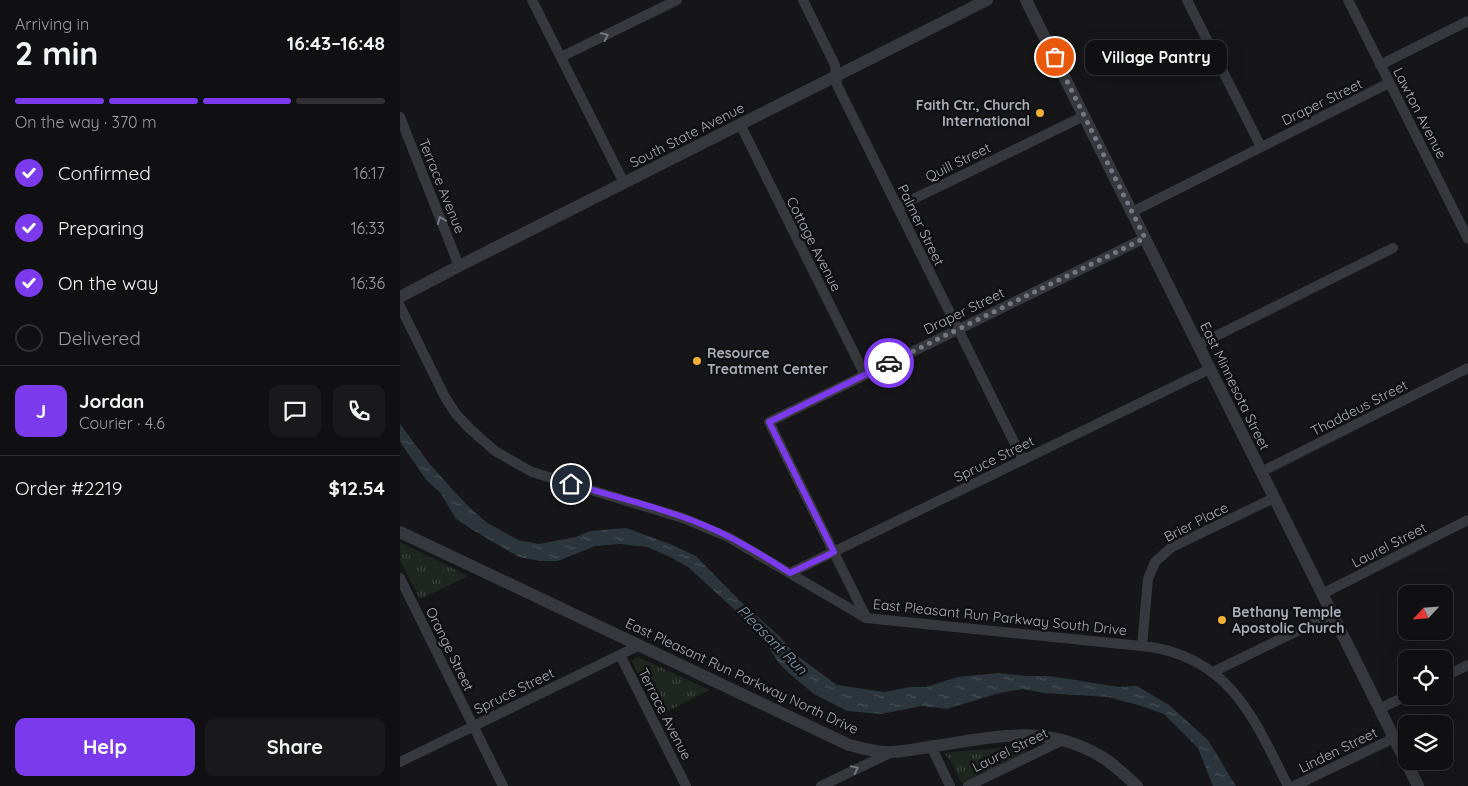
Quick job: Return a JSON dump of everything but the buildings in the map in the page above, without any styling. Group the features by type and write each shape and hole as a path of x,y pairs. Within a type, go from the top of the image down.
{"street":[{"path":"532,0 624,183"},
{"path":"561,57 677,0"},
{"name":"Palmer Street","path":"803,0 835,65 837,85 1023,460"},
{"name":"South State Avenue","path":"400,297 987,0"},
{"name":"East Minnesota Street","path":"1026,0 1418,786"},
{"path":"1187,0 1261,147"},
{"name":"Lawton Avenue","path":"1348,0 1468,239"},
{"path":"1380,65 1468,21"},
{"name":"Draper Street","path":"1132,212 1390,83"},
{"name":"Quill Street","path":"897,207 1084,116"},
{"name":"Terrace Avenue","path":"400,117 459,266"},
{"name":"Cottage Avenue","path":"740,124 865,375"},
{"name":"Draper Street","path":"834,552 769,422 1145,238"},
{"path":"1198,345 1393,248"},
{"name":"East Pleasant Run Parkway South Drive","path":"400,306 440,388 453,410 480,439 503,456 532,472 706,526 866,618 1142,646 1175,652 1198,662 1213,672 1238,696 1248,710 1288,786"},
{"name":"Thaddeus Street","path":"1261,472 1468,368"},
{"name":"Spruce Street","path":"790,573 1210,369"},
{"name":"Brier Place","path":"1142,646 1148,579 1155,562 1172,548 1274,498"},
{"name":"Laurel Street","path":"1322,594 1468,520"},
{"name":"East Pleasant Run Parkway North Drive","path":"400,532 640,645 835,740 863,749 890,752 1016,735 1044,736 1077,744 1102,757 1118,768 1137,786"},
{"path":"834,552 866,618"},
{"name":"Orange Street","path":"400,578 503,786"},
{"path":"1213,672 1332,614"},
{"name":"Spruce Street","path":"400,762 640,645"},
{"name":"Terrace Avenue","path":"620,655 686,786"},
{"path":"1453,672 1468,665"},
{"name":"Linden Street","path":"1379,709 1398,700"},
{"name":"Linden Street","path":"1294,786 1394,738"},
{"name":"Laurel Street","path":"968,786 1063,740"},
{"path":"931,746 950,786"},
{"path":"821,786 890,752"}],"green space":[{"path":"400,542 468,576 420,599 400,560"},
{"path":"638,657 710,690 660,715 632,662 634,658"},
{"path":"1026,747 1027,753 962,784 952,763 944,753"}],"water":[{"name":"Pleasant Run","path":"400,424 429,463 469,507 486,522 518,540 539,544 576,537 590,531 626,528 696,556 739,600 780,637 795,654 837,685 884,692 911,687 926,687 958,677 999,673 1049,676 1119,687 1137,686 1169,705 1208,740 1236,786 1213,786 1198,748 1164,714 1108,697 1044,693 1023,689 1000,693 946,709 922,706 881,714 847,711 814,694 790,674 778,662 760,633 688,567 670,557 648,547 620,544 595,546 558,561 540,561 519,557 473,530 456,519 440,492 427,481 400,442"}],"way so far":[{"path":"889,363 1145,238 1055,57"}],"place":[{"name":"Village Pantry","path":"1055,57"},
{"name":"Faith Ctr., Church International","path":"1040,113"},
{"name":"Resource Treatment Center","path":"697,361"},
{"name":"Bethany Temple Apostolic Church","path":"1222,620"}],"route":[{"path":"571,484 706,526 790,573 834,552 769,422 889,363"}]}
